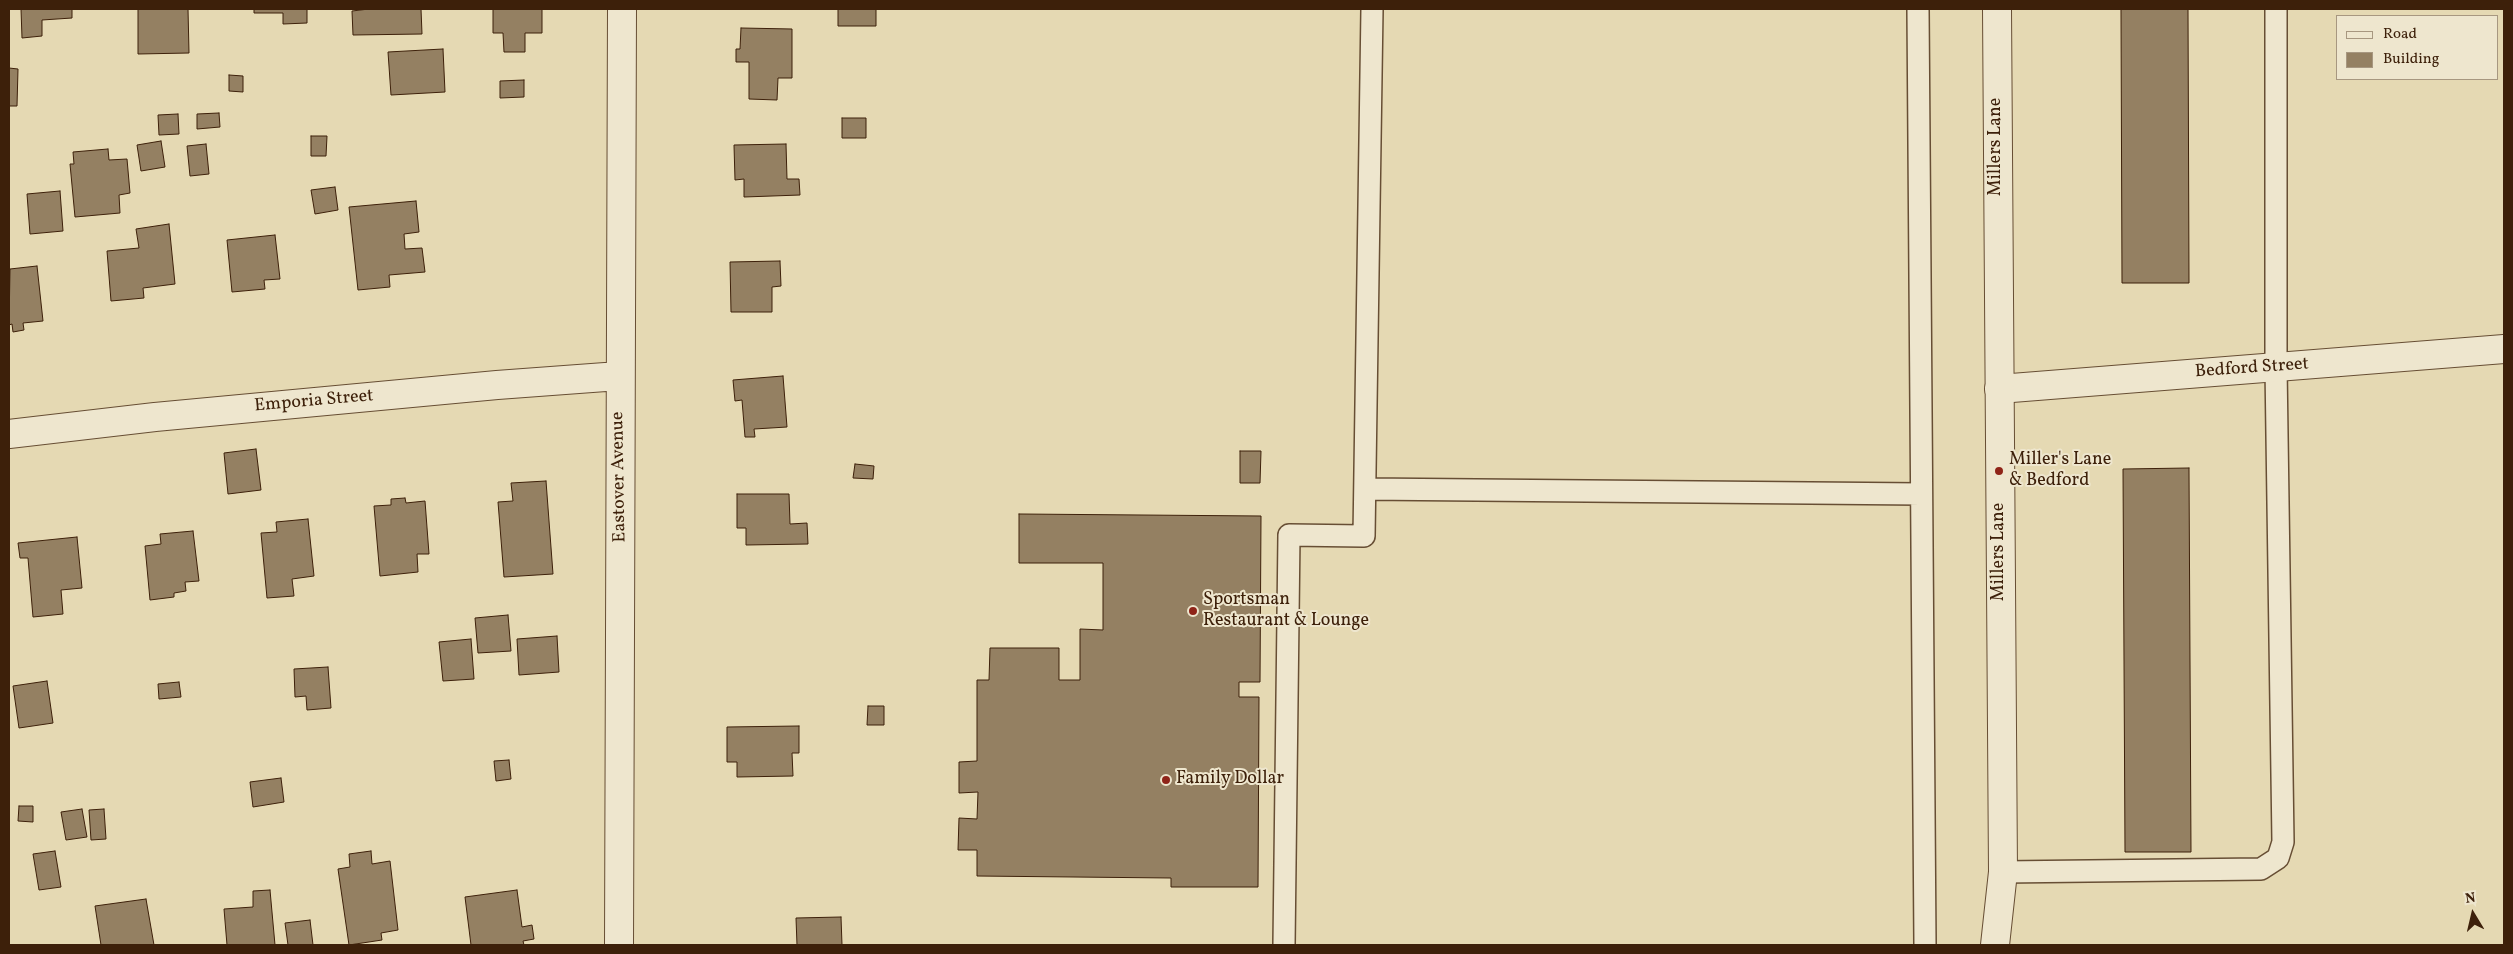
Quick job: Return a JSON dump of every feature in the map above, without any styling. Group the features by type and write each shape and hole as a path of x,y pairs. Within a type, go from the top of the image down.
{"street":[{"name":"Eastover Avenue","path":"619,945 621,626 619,376 622,9"},
{"name":"Millers Lane","path":"1995,945 2003,872 1996,9"},
{"name":"Bedford Street","path":"1999,389 2504,349"},
{"name":"Emporia Street","path":"9,434 174,415 497,385 619,376"}],"lane":[{"path":"1284,945 1289,535 1364,536 1372,9"},
{"path":"1918,9 1925,945"},
{"path":"2003,872 2261,869 2278,858 2283,842 2276,367 2276,9"},
{"path":"1365,489 1921,494"}],"building":[{"path":"21,9 72,9 72,18 42,20 42,36 22,38"},
{"path":"138,9 188,9 189,53 138,54"},
{"path":"254,9 307,9 307,23 283,24 283,13 254,13"},
{"path":"369,9 421,9 422,34 353,35 352,11"},
{"path":"493,9 542,9 542,33 525,33 525,52 504,52 503,33 493,33"},
{"path":"838,9 876,9 876,26 838,26"},
{"path":"2121,9 2188,9 2189,283 2122,283"},
{"path":"741,28 792,29 792,78 778,78 777,100 749,99 749,62 736,62 736,49 740,49"},
{"path":"443,49 445,92 391,95 388,52"},
{"path":"9,68 18,69 17,106 9,106"},
{"path":"229,75 243,76 243,92 229,91"},
{"path":"524,80 524,97 500,98 500,81"},
{"path":"219,113 220,127 197,129 197,114"},
{"path":"178,114 179,134 159,135 158,115"},
{"path":"842,118 866,118 866,138 842,138"},
{"path":"311,136 327,136 326,156 311,156"},
{"path":"161,141 165,167 141,171 137,145"},
{"path":"206,144 209,174 190,176 187,146"},
{"path":"786,144 787,179 799,179 800,195 744,197 744,179 735,180 734,145"},
{"path":"108,149 109,160 127,159 130,193 119,195 120,213 75,217 70,164 74,164 73,152"},
{"path":"335,187 338,210 315,214 311,190"},
{"path":"60,191 63,231 30,234 27,194"},
{"path":"416,201 419,232 404,234 405,249 422,248 425,272 389,275 390,287 358,290 349,207"},
{"path":"169,224 175,284 143,288 144,298 111,301 107,251 139,248 136,229"},
{"path":"275,235 280,279 264,280 265,289 232,292 227,240"},
{"path":"780,261 781,286 772,287 772,312 731,312 730,262"},
{"path":"37,266 43,321 23,323 24,330 13,332 12,324 9,325 10,269"},
{"path":"783,376 787,427 754,429 755,437 745,437 742,400 735,401 733,380"},
{"path":"256,449 261,490 228,494 224,453"},
{"path":"1240,451 1261,451 1260,483 1240,483"},
{"path":"855,464 874,466 873,479 853,478"},
{"path":"2189,468 2191,852 2125,852 2123,469"},
{"path":"546,481 553,574 504,577 498,502 513,501 511,483"},
{"path":"737,494 789,494 790,524 807,523 808,544 746,545 746,528 737,528"},
{"path":"405,498 406,503 425,501 429,554 417,554 418,572 380,576 374,506 391,505 391,499"},
{"path":"1019,514 1261,516 1260,682 1239,682 1239,697 1259,697 1258,887 1171,887 1171,878 977,876 977,850 958,850 959,818 977,819 978,792 959,793 959,762 977,761 977,680 989,680 990,648 1059,648 1059,680 1080,680 1080,629 1103,630 1103,563 1019,563"},
{"path":"308,519 314,576 292,579 294,596 267,598 261,533 277,532 276,522"},
{"path":"193,531 199,581 185,582 186,591 174,593 174,597 150,600 145,546 161,544 160,534"},
{"path":"77,537 82,588 61,590 63,614 33,617 28,558 20,558 18,543"},
{"path":"508,615 511,651 478,653 475,618"},
{"path":"557,636 559,672 519,675 517,639"},
{"path":"471,639 474,679 443,681 439,642"},
{"path":"328,667 331,708 307,710 306,696 295,697 294,669"},
{"path":"47,681 53,723 19,728 13,686"},
{"path":"179,682 181,697 159,699 158,684"},
{"path":"868,706 884,706 884,725 867,725"},
{"path":"799,726 799,753 792,753 793,776 737,777 737,762 727,762 727,727"},
{"path":"509,760 511,779 496,781 494,761"},
{"path":"281,778 284,802 253,807 250,782"},
{"path":"19,806 33,806 33,822 18,821"},
{"path":"82,809 87,837 66,840 61,812"},
{"path":"104,809 106,839 91,840 89,810"},
{"path":"55,851 61,887 39,890 33,854"},
{"path":"371,851 372,864 390,861 398,930 381,933 382,940 349,945 338,869 350,867 349,854"},
{"path":"270,890 275,945 227,945 224,909 253,907 253,891"},
{"path":"517,890 522,927 532,925 534,939 523,941 524,945 471,945 465,897"},
{"path":"146,899 154,945 101,945 95,906"},
{"path":"841,917 842,945 797,945 796,918"},
{"path":"310,920 313,945 288,945 285,923"}],"place":[{"name":"Miller's Lane & Bedford","path":"1999,471"},
{"name":"Sportsman Restaurant & Lounge","path":"1193,611"},
{"name":"Family Dollar","path":"1166,780"}]}
